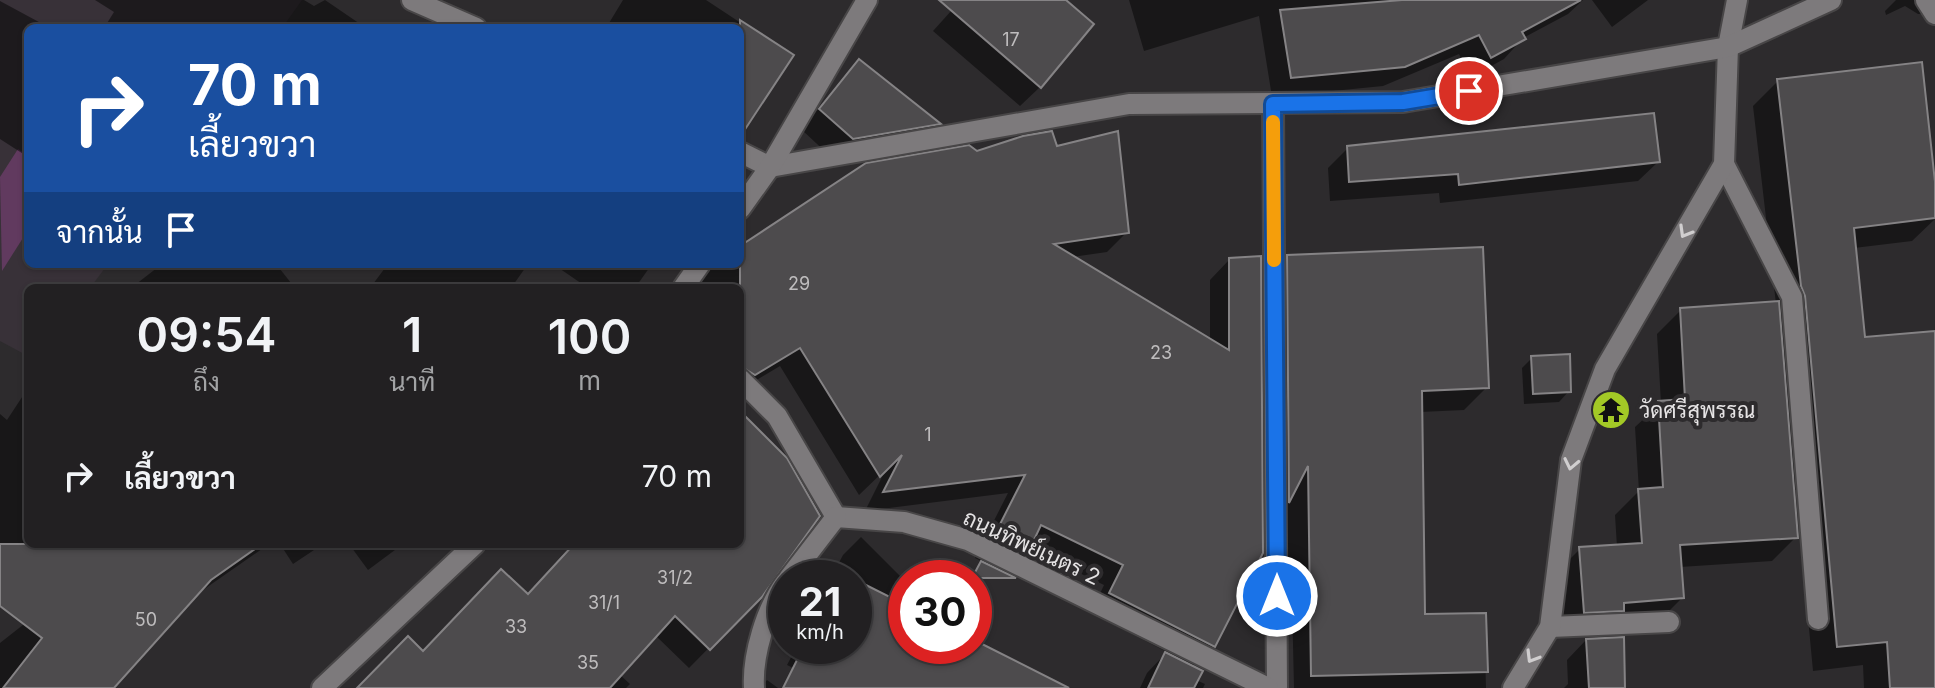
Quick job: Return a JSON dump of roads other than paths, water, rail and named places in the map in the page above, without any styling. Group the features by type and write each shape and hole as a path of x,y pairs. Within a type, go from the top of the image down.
{"street":[{"path":"412,0 467,24"},
{"path":"744,203 770,167 867,0"},
{"path":"1513,688 1550,627 1571,460 1605,369 1724,164 1728,47 1737,0"},
{"path":"744,154 770,167 1129,104 1403,102 1728,47 1831,0"},
{"path":"1926,0 1935,14"},
{"path":"1273,104 1277,688"},
{"path":"1724,164 1792,297 1818,619"},
{"path":"744,383 777,416 836,517 803,560"},
{"name":"ถนนทิพย์เนตร 2","path":"836,517 904,522 968,540 1268,688"},
{"path":"323,688 471,548"},
{"path":"754,688 753,669 768,622"},
{"path":"1550,627 1669,622"}],"place":[{"name":"วัดศรีสุพรรณ","path":"1611,410"}]}
